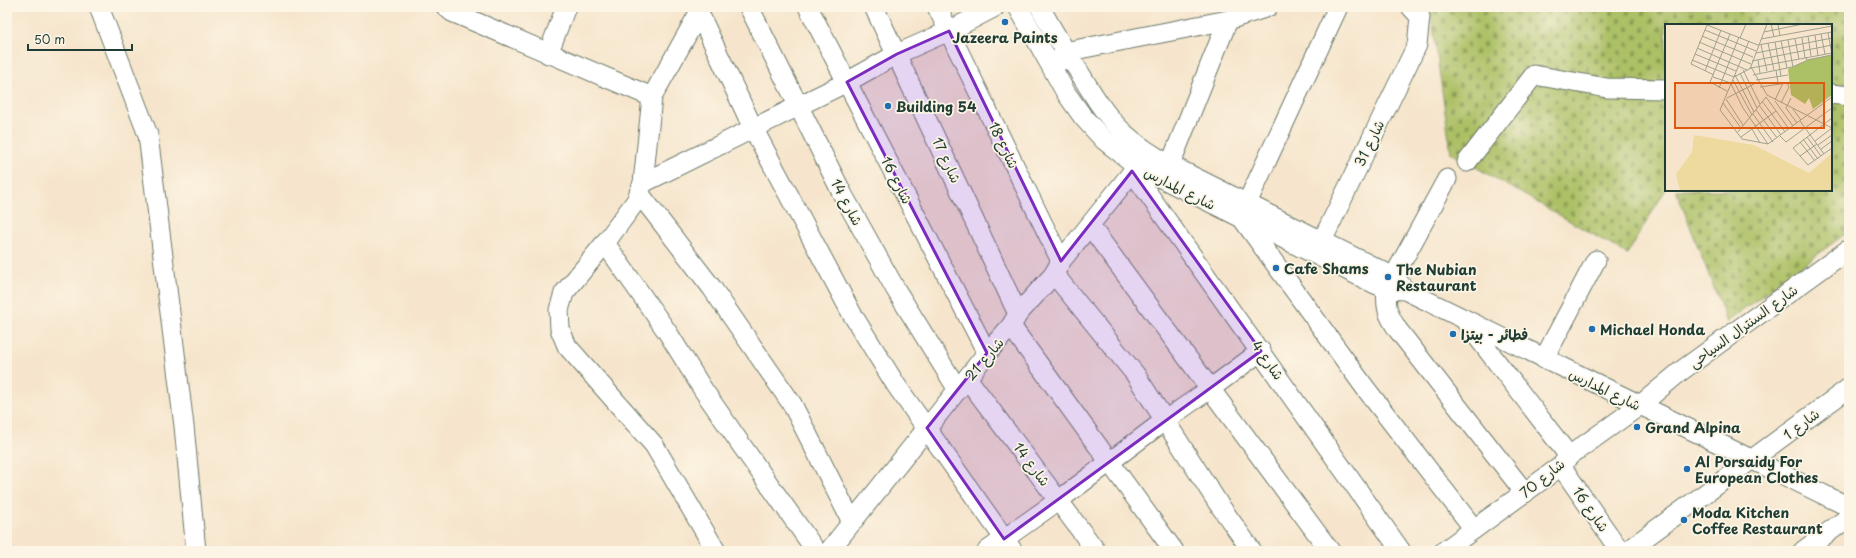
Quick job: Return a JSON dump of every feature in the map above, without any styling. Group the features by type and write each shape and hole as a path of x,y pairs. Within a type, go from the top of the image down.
{"street":[{"path":"99,7 148,136 184,426 196,551"},
{"path":"446,7 452,12 548,54 652,97"},
{"path":"548,54 566,7"},
{"name":"شارع 14","path":"749,7 843,195 896,290 962,384 1059,500 1096,551"},
{"name":"شارع 16","path":"808,7 987,354"},
{"name":"شارع 17","path":"874,7 897,54 1015,320 1109,461 1174,551"},
{"name":"شارع 18","path":"937,7 1057,268 1135,374 1164,421 1252,551"},
{"path":"641,188 753,128 847,82 897,54 949,31 995,7"},
{"name":"شارع المدارس","path":"1018,7 1066,93 1083,118 1104,140 1135,168 1322,241 1396,285"},
{"name":"شارع المدارس","path":"1040,7 1064,52 1091,93 1124,133 1144,150 1245,211 1639,406 1849,507"},
{"path":"1054,70 1064,52 1228,20 1268,7"},
{"path":"1338,7 1245,211 1366,389 1474,529"},
{"name":"شارع 31","path":"1322,241 1417,45 1420,17 1411,7"},
{"path":"700,10 652,97 641,188 636,201 605,243 564,293 559,310 560,329 567,346 654,445 716,551"},
{"path":"700,10 753,128 852,314 896,385 1009,545"},
{"path":"1170,165 1228,20"},
{"path":"1467,162 1534,76 1607,88 1665,89"},
{"path":"1832,94 1849,96"},
{"name":"شارع 21","path":"829,551 962,384 1057,268 1135,168"},
{"name":"شارع 4","path":"1135,168 1401,551"},
{"path":"1447,179 1396,285 1385,302 1387,313 1398,330 1525,493"},
{"path":"641,188 792,404 852,522"},
{"path":"1090,226 1330,551"},
{"path":"605,243 668,333 702,388 816,551"},
{"name":"شارع السنترال السياحى","path":"1639,406 1681,371 1849,249"},
{"path":"1544,359 1596,260"},
{"name":"شارع 16","path":"1464,320 1565,461 1620,551"},
{"path":"987,551 1009,545 1059,500 1109,461 1261,351"},
{"name":"شارع 1","path":"1627,551 1676,513 1754,460 1849,388"},
{"name":"شارع 70","path":"1444,551 1525,493 1639,406"},
{"path":"1804,551 1849,518"}],"highlighted area":[{"path":"949,31 1061,261 1132,171 1261,351 1004,539 927,428 987,353 847,82 897,54"}],"green space":[{"path":"1430,7 1849,7 1849,231 1727,322 1676,191 1832,191 1832,24 1665,24 1665,191 1627,254 1451,153"}],"place":[{"name":"Jazeera Paints","path":"1005,22"},
{"name":"Building 54","path":"888,106"},
{"name":"Cafe Shams","path":"1276,268"},
{"name":"The Nubian Restaurant","path":"1388,277"},
{"name":"Michael Honda","path":"1592,329"},
{"name":"فطائر - بيتزا","path":"1453,334"},
{"name":"Grand Alpina","path":"1637,427"},
{"name":"Al Porsaidy For European Clothes","path":"1687,469"},
{"name":"Moda Kitchen Coffee Restaurant","path":"1684,520"}]}
